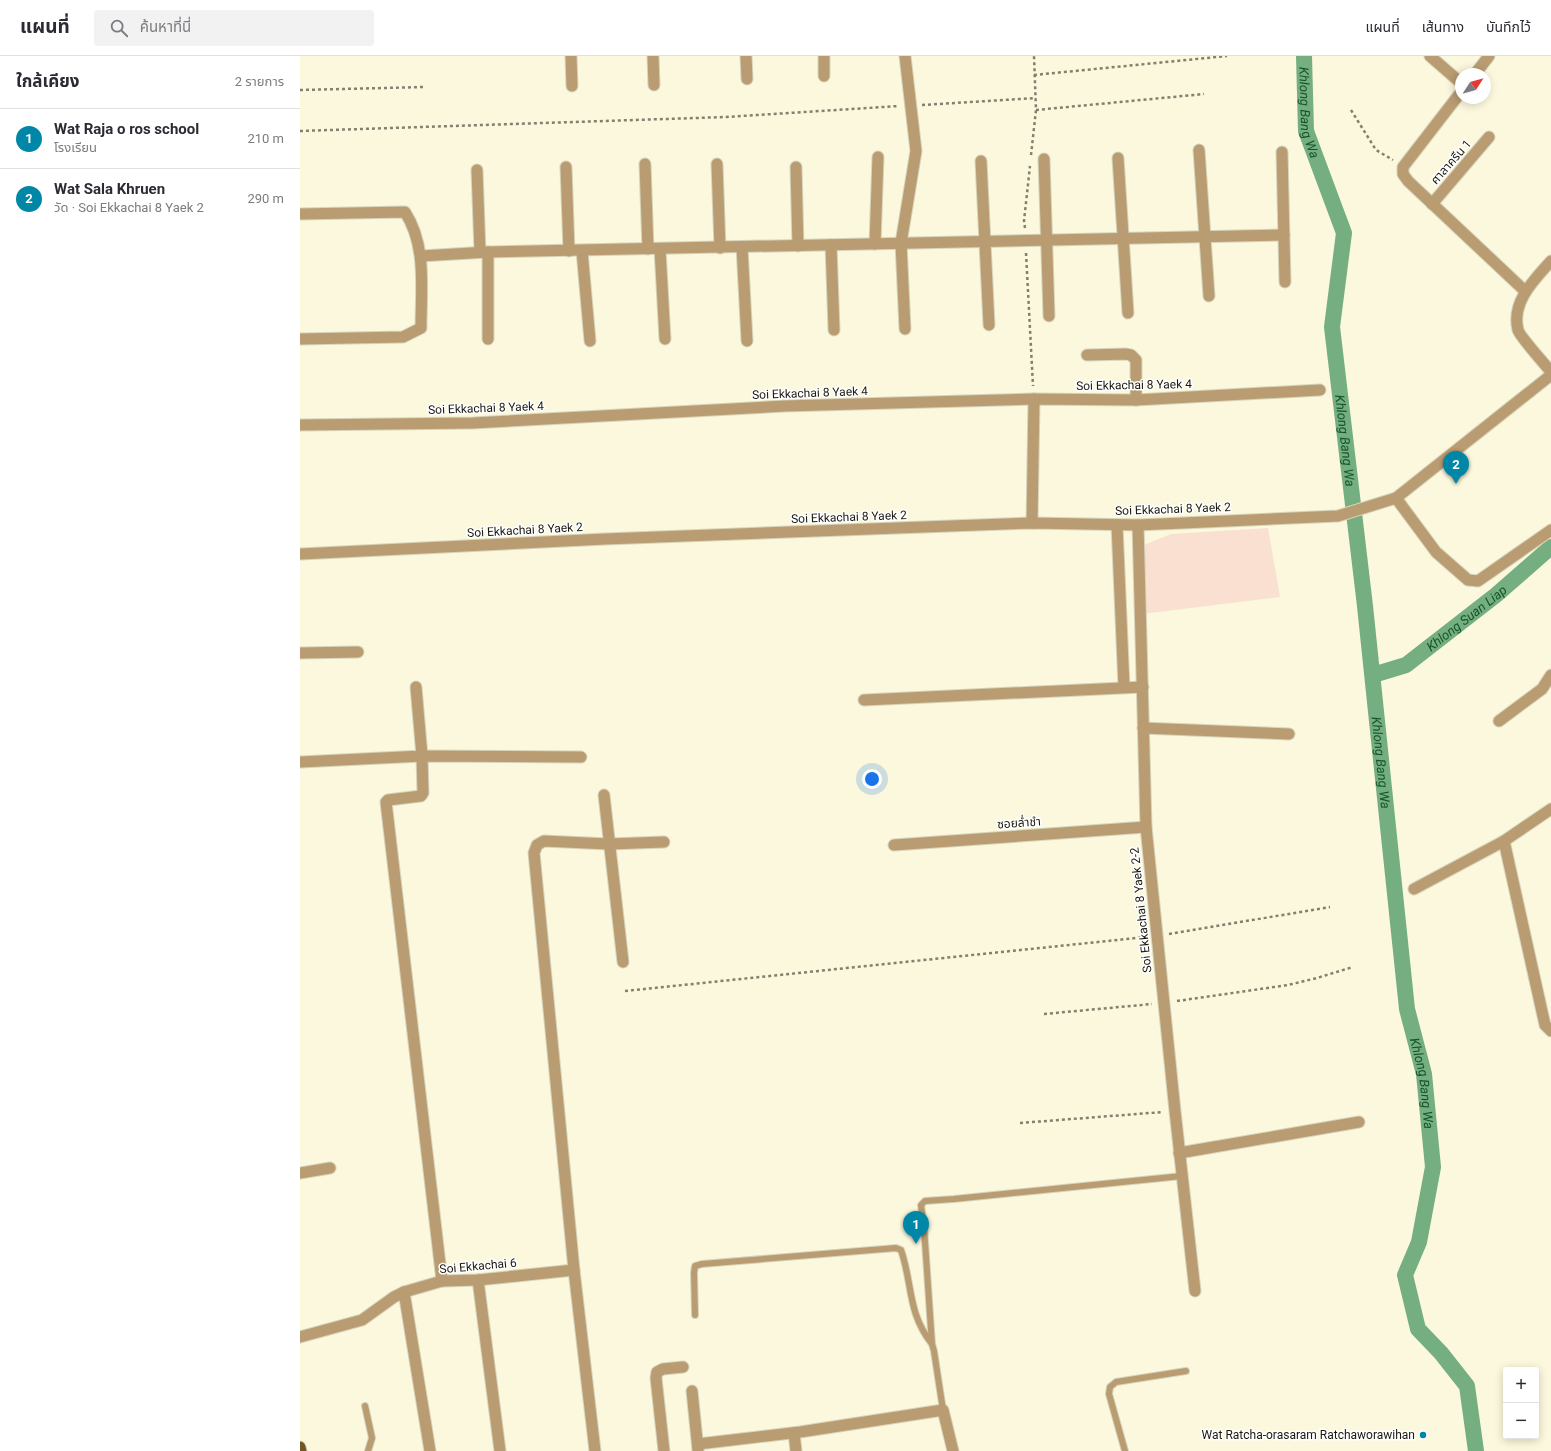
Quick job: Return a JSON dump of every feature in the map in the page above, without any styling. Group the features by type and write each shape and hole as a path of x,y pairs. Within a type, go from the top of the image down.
{"main road":[{"path":"300,1447 301,1451"}],"street":[{"path":"571,56 572,86"},
{"path":"653,56 654,85"},
{"path":"746,56 747,79"},
{"path":"824,56 824,76"},
{"path":"905,56 916,151 902,243 905,330"},
{"path":"1430,56 1455,77"},
{"path":"1480,68 1489,56"},
{"path":"1455,100 1403,167 1404,174 1408,181 1525,291"},
{"name":"ศาลาครืน 1","path":"1432,204 1489,138"},
{"path":"1199,150 1209,296"},
{"path":"1282,152 1284,282"},
{"path":"875,244 878,157"},
{"path":"1118,158 1128,313"},
{"path":"1044,159 1049,316"},
{"path":"981,161 989,325"},
{"path":"645,164 648,249"},
{"path":"717,164 720,248"},
{"path":"566,167 570,251"},
{"path":"796,168 798,246"},
{"path":"477,170 484,252 488,339"},
{"path":"300,214 404,212 412,224 421,256 422,328 403,337 300,339"},
{"path":"421,256 484,252 720,248 1284,234"},
{"path":"832,245 834,330"},
{"path":"742,247 747,341"},
{"path":"660,249 665,339"},
{"path":"582,251 590,341"},
{"path":"1551,261 1525,291 1517,312 1519,331 1551,372"},
{"path":"1087,355 1131,355 1136,360 1136,400"},
{"path":"1551,375 1396,498 1436,552 1468,580 1478,581 1551,530"},
{"name":"Soi Ekkachai 8 Yaek 4","path":"300,425 473,423 785,406 1034,399 1136,400 1320,390"},
{"path":"1032,523 1034,399"},
{"name":"Soi Ekkachai 8 Yaek 2","path":"300,554 605,539 1032,523 1138,525 1338,516 1396,498"},
{"path":"1117,525 1124,687"},
{"name":"Soi Ekkachai 8 Yaek 2-2","path":"1138,525 1146,827 1174,1111 1195,1291"},
{"path":"300,653 358,652"},
{"path":"1499,721 1542,689 1551,675"},
{"path":"864,700 1143,686"},
{"path":"416,687 422,756 423,793 421,796 388,800 386,805 416,1047 442,1281"},
{"path":"1143,728 1289,734"},
{"path":"300,762 422,756 581,757"},
{"path":"604,795 623,962"},
{"path":"1414,888 1504,841 1551,809"},
{"name":"ซอยล่ำชำ","path":"894,845 1146,827"},
{"path":"1504,841 1548,1028"},
{"path":"595,1451 574,1270 534,853 537,845 544,842 609,844 664,842"},
{"path":"1179,1154 1359,1122"},
{"path":"300,1173 330,1168"},
{"name":"Soi Ekkachai 6","path":"300,1337 362,1320 394,1297 404,1292 442,1281 478,1280 574,1270"},
{"path":"478,1280 500,1451"},
{"path":"404,1292 430,1451"},
{"path":"664,1451 656,1378 657,1372 663,1369 683,1367"},
{"path":"692,1391 698,1448 943,1410 953,1451"},
{"path":"794,1433 796,1451"}],"lane":[{"path":"943,1410 932,1344 924,1227 921,1205 925,1201 1182,1176"},
{"path":"695,1315 695,1266 702,1264 896,1248 901,1250 917,1320 921,1329 932,1344"},
{"path":"1125,1451 1109,1394 1110,1387 1116,1382 1186,1371"},
{"path":"365,1406 372,1438 368,1451"}],"path":[{"path":"1034,75 1227,56"},
{"path":"300,90 425,87"},
{"path":"1036,110 1204,94"},
{"path":"300,131 726,117 1036,98"},
{"path":"1351,110 1376,150 1403,167"},
{"path":"625,991 1157,936 1330,907"},
{"path":"1044,1014 1164,1003 1288,985 1352,967"},
{"path":"1020,1123 1174,1111"}],"shaded area":[{"path":"1268,528 1280,597 1142,614 1144,545 1171,534"}],"waterway":[{"name":"Khlong Bang Wa","path":"1304,56 1306,131 1344,233 1332,327 1365,606 1407,1009 1424,1074 1433,1167 1419,1242 1405,1275 1418,1329 1441,1353 1467,1386 1476,1451"},
{"name":"Khlong Suan Liap","path":"1373,675 1406,665 1496,595 1551,547"}],"place":[{"name":"Wat Sala Khruen","path":"1456,484"},
{"name":"Wat Raja o ros school","path":"916,1244"},
{"name":"Wat Ratcha-orasaram Ratchaworawihan","path":"1423,1435"}]}
